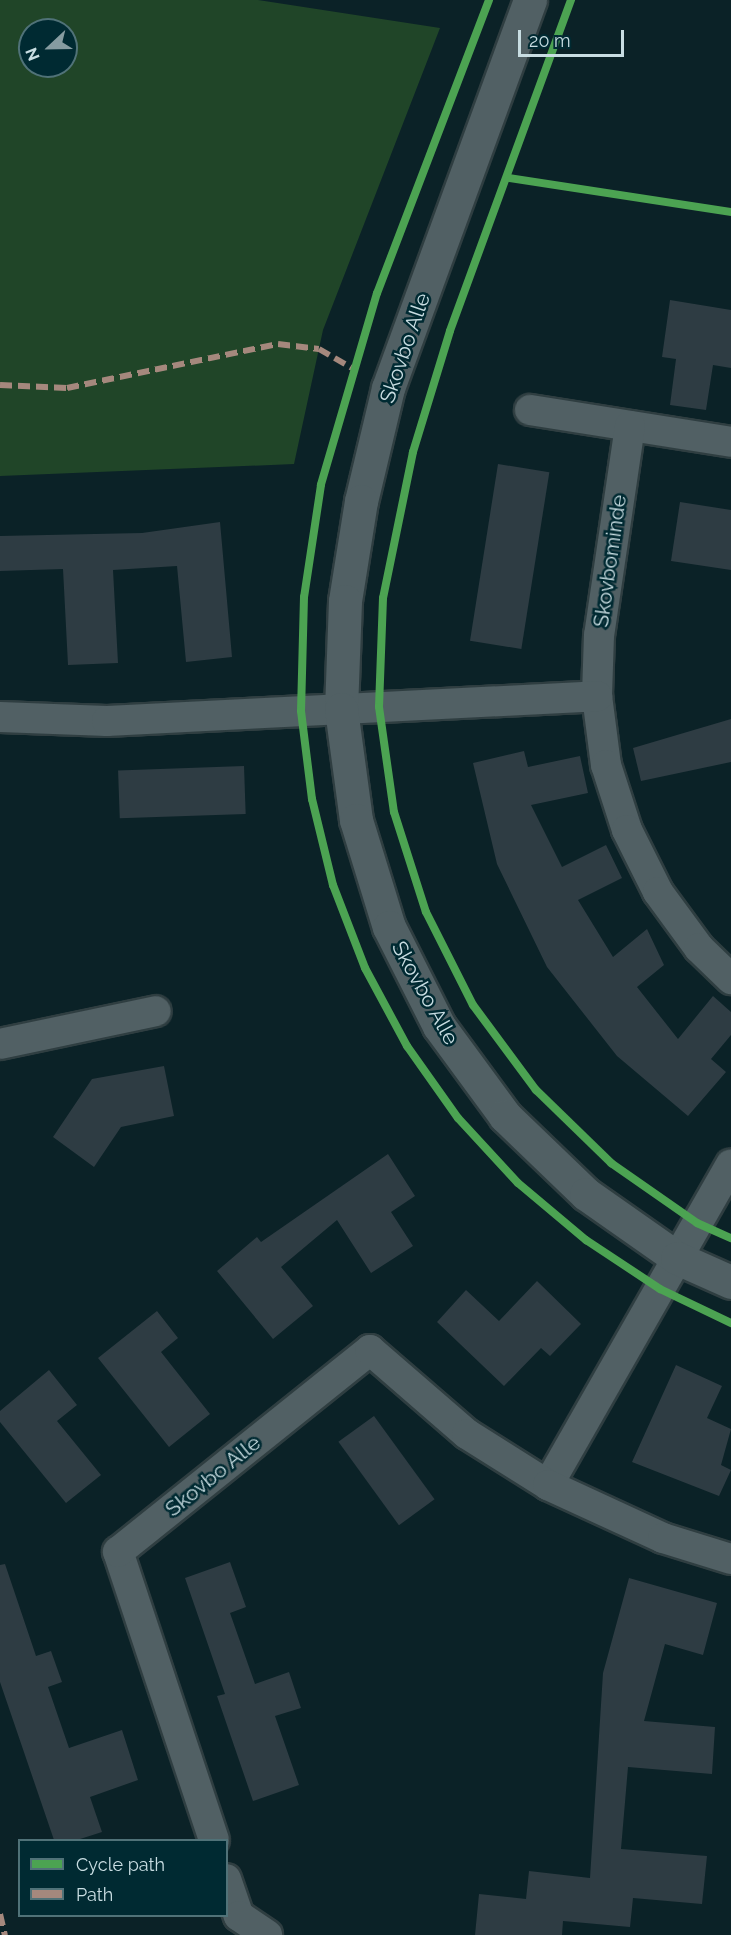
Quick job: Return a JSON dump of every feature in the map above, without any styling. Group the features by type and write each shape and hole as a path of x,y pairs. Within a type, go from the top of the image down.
{"street":[{"name":"Skovbo Alle","path":"530,0 388,388 361,501 345,601 341,709 363,841 389,927 439,1026 505,1116 586,1194 677,1257 731,1282"},
{"path":"530,410 731,442"},
{"name":"Skovbominde","path":"630,426 599,635 597,696 606,765 627,830 658,892 699,948 731,979"},
{"path":"0,717 106,721 597,696"},
{"path":"0,1044 156,1011"},
{"path":"548,1485 731,1164"},
{"name":"Skovbo Alle","path":"214,1839 118,1552 370,1350 467,1434 548,1485 663,1538 731,1559"},
{"path":"228,1885 239,1916 267,1935"}],"green space":[{"path":"0,0 258,0 440,28 323,330 294,464 0,476"}],"building":[{"path":"670,300 731,310 731,368 713,365 706,410 670,405 676,359 662,357"},
{"path":"498,464 549,472 521,649 470,641"},
{"path":"680,502 731,510 731,570 671,561"},
{"path":"220,522 232,657 186,662 177,566 113,570 118,663 68,665 63,569 0,571 0,536 142,533"},
{"path":"731,719 731,762 641,781 633,748"},
{"path":"524,751 528,767 580,756 588,793 531,805 562,867 606,845 622,878 578,900 613,957 647,929 664,965 637,987 678,1039 713,996 731,1012 731,1035 711,1059 726,1072 688,1116 617,1056 547,967 497,864 473,763"},
{"path":"244,766 246,814 120,818 118,770"},
{"path":"164,1066 174,1116 121,1127 94,1167 53,1137 92,1079"},
{"path":"388,1154 415,1196 391,1212 413,1246 371,1273 337,1220 281,1267 313,1306 273,1339 217,1271 257,1237 261,1242"},
{"path":"537,1281 581,1324 550,1356 541,1348 504,1386 437,1322 466,1290 499,1321"},
{"path":"157,1311 178,1338 161,1352 210,1414 169,1447 98,1358"},
{"path":"676,1365 722,1386 707,1418 731,1429 721,1465 731,1470 719,1496 632,1462"},
{"path":"49,1370 77,1405 57,1421 101,1475 66,1503 0,1422 0,1411"},
{"path":"374,1416 435,1499 399,1525 338,1442"},
{"path":"230,1562 246,1607 230,1613 255,1684 289,1672 301,1708 275,1716 299,1785 253,1801 217,1696 225,1694 185,1578"},
{"path":"5,1564 36,1656 51,1651 62,1682 48,1687 69,1748 122,1730 138,1780 90,1797 102,1832 80,1839 54,1839 0,1682 0,1565"},
{"path":"629,1578 717,1603 703,1655 665,1644 644,1721 715,1727 712,1774 628,1767 621,1849 707,1856 702,1904 633,1898 630,1927 563,1921 562,1935 475,1935 479,1894 526,1899 529,1871 590,1878 603,1673"}],"marked path":[{"path":"0,385 67,388 278,344 319,349 352,368"},
{"path":"0,1914 5,1935"}],"cycle path":[{"path":"489,0 377,293 321,485 304,597 301,711 312,799 333,885 365,968 407,1046 458,1118 518,1183 586,1240 660,1289 731,1323"},
{"path":"571,0 450,331 413,452 383,598 379,707 394,812 426,912 473,1005 536,1090 611,1163 697,1223 731,1238"},
{"path":"509,178 731,212"}]}
